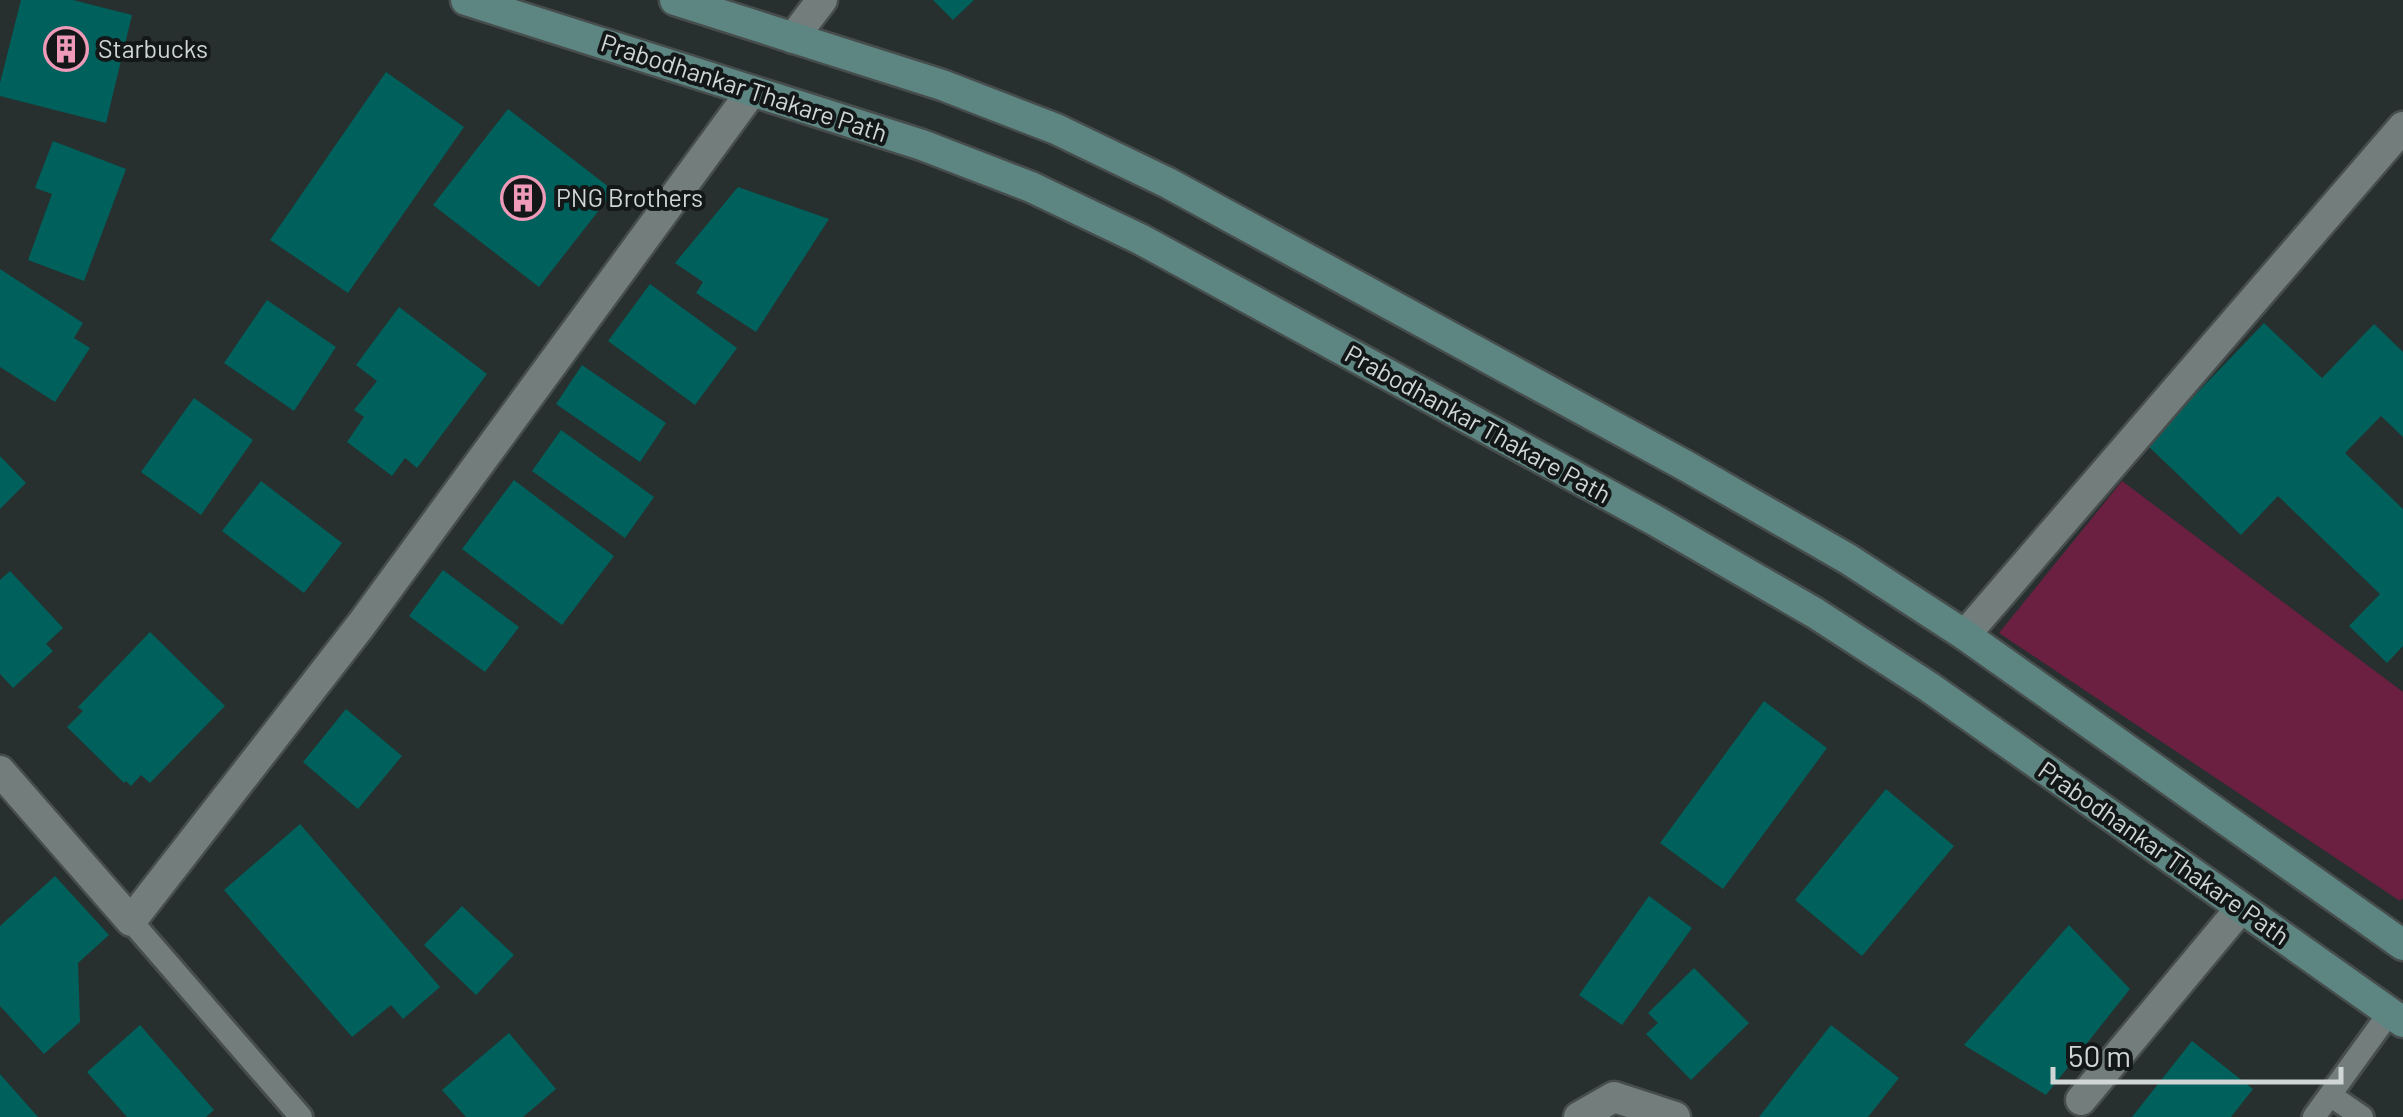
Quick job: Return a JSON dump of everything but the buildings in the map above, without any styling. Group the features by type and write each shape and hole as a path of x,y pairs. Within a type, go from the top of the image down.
{"main road":[{"name":"Prabodhankar Thakare Path","path":"466,0 922,145 1031,187 1140,239 1621,502 1815,613 1930,687 2396,1017"},
{"path":"674,0 942,85 1056,129 1168,183 1686,466 1848,559 1965,635 2403,945"}],"street":[{"path":"794,38 822,0"},
{"path":"0,770 131,922 361,626 752,91"},
{"path":"1965,635 2403,127"},
{"path":"2081,1100 2241,908"},
{"path":"1579,1117 1614,1097 1674,1117"}],"lane":[{"path":"131,922 301,1117"},
{"path":"2314,1117 2396,1017"},
{"path":"2330,1095 2362,1117"}],"shaded area":[{"path":"2122,481 2403,692 2400,901 1999,633"}],"place":[{"name":"Starbucks","path":"66,49"},
{"name":"PNG Brothers","path":"523,198"}]}
